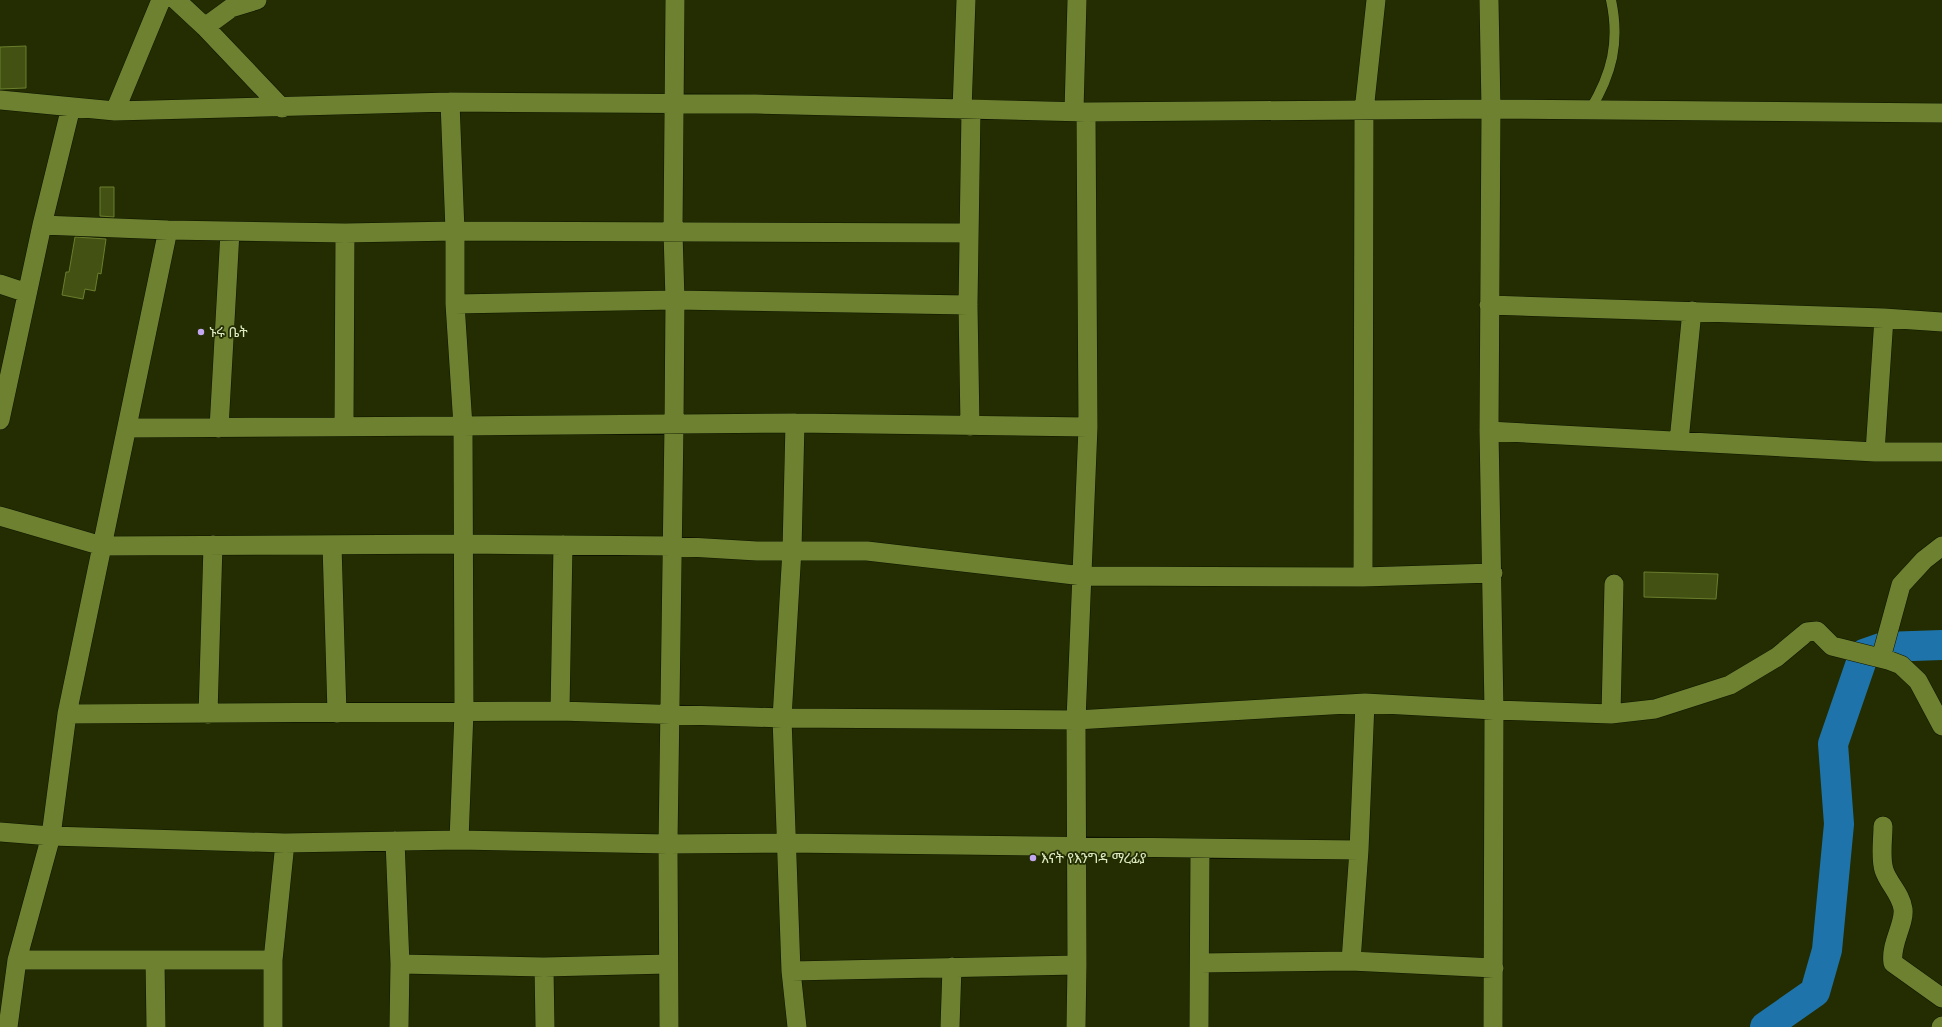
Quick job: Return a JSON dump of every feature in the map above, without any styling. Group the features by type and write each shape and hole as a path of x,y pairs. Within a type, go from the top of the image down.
{"street":[{"path":"115,111 161,0"},
{"path":"176,0 205,27 282,108"},
{"path":"205,27 231,8 257,0"},
{"path":"669,1027 668,844 674,425 675,300 673,232 675,0"},
{"path":"966,0 970,426"},
{"path":"1076,1027 1076,720 1088,427 1077,0"},
{"path":"1363,577 1364,112 1376,0"},
{"path":"1489,0 1491,109 1489,431 1493,573 1494,710 1493,1027"},
{"path":"0,100 115,111 282,108 450,102 675,103 967,110 1080,111 1364,112 1491,109 1942,113"},
{"path":"450,102 455,231 455,304 464,426 464,712 459,840"},
{"path":"0,420 42,225 71,107"},
{"path":"42,225 230,232 345,233 455,231 969,233"},
{"path":"8,1027 17,960 51,836 67,714 168,230"},
{"path":"219,428 230,232"},
{"path":"344,426 345,233"},
{"path":"0,284 27,293"},
{"path":"455,304 675,300 968,305"},
{"path":"1489,305 1884,318 1942,322"},
{"path":"1679,441 1692,311"},
{"path":"1875,452 1884,318"},
{"path":"127,428 795,423 1088,427"},
{"path":"795,423 792,550 782,718 791,971 797,1027"},
{"path":"1489,431 1875,452 1942,452"},
{"path":"0,516 102,546 465,544 672,546 756,551 867,551 1083,576 1363,577 1493,573"},
{"path":"208,714 213,545"},
{"path":"332,545 337,713"},
{"path":"560,711 563,545"},
{"path":"1881,658 1901,585 1924,560 1942,546"},
{"path":"1611,714 1614,584"},
{"path":"67,714 560,711 782,718 1076,720 1365,703 1494,710 1611,714 1655,709 1730,685 1777,657 1808,632 1817,631 1832,646 1881,658 1901,665 1918,681 1942,726"},
{"path":"1351,962 1359,850 1365,703"},
{"path":"1883,826 1882,862 1884,870 1900,900 1903,910 1892,954 1893,963 1942,998"},
{"path":"0,832 51,836 285,844 459,840 668,844 786,843 1359,850"},
{"path":"395,841 400,964 399,1027"},
{"path":"273,1027 272,960 285,844"},
{"path":"1199,1027 1200,849"},
{"path":"17,960 272,960"},
{"path":"155,961 156,1027"},
{"path":"1200,964 1351,962 1494,968"},
{"path":"400,964 544,967 668,964"},
{"path":"791,971 1077,965"},
{"path":"544,967 545,1027"},
{"path":"950,1027 952,967"}],"lane":[{"path":"1590,110 1608,75 1615,45 1615,26 1611,0"}],"building":[{"path":"26,46 26,88 0,89 0,47"},
{"path":"100,187 114,187 114,217 100,216"},
{"path":"75,237 106,239 101,274 98,273 95,291 85,289 83,299 62,295 66,272 69,272"},
{"path":"1644,572 1718,574 1716,599 1644,597"}],"waterway":[{"path":"1765,1027 1815,992 1827,950 1839,824 1833,744 1864,654 1884,647 1942,645"}],"place":[{"name":"ኑሩ ቤት","path":"201,332"},
{"name":"እናት የእንግዳ ማረፊያ","path":"1033,858"}]}
